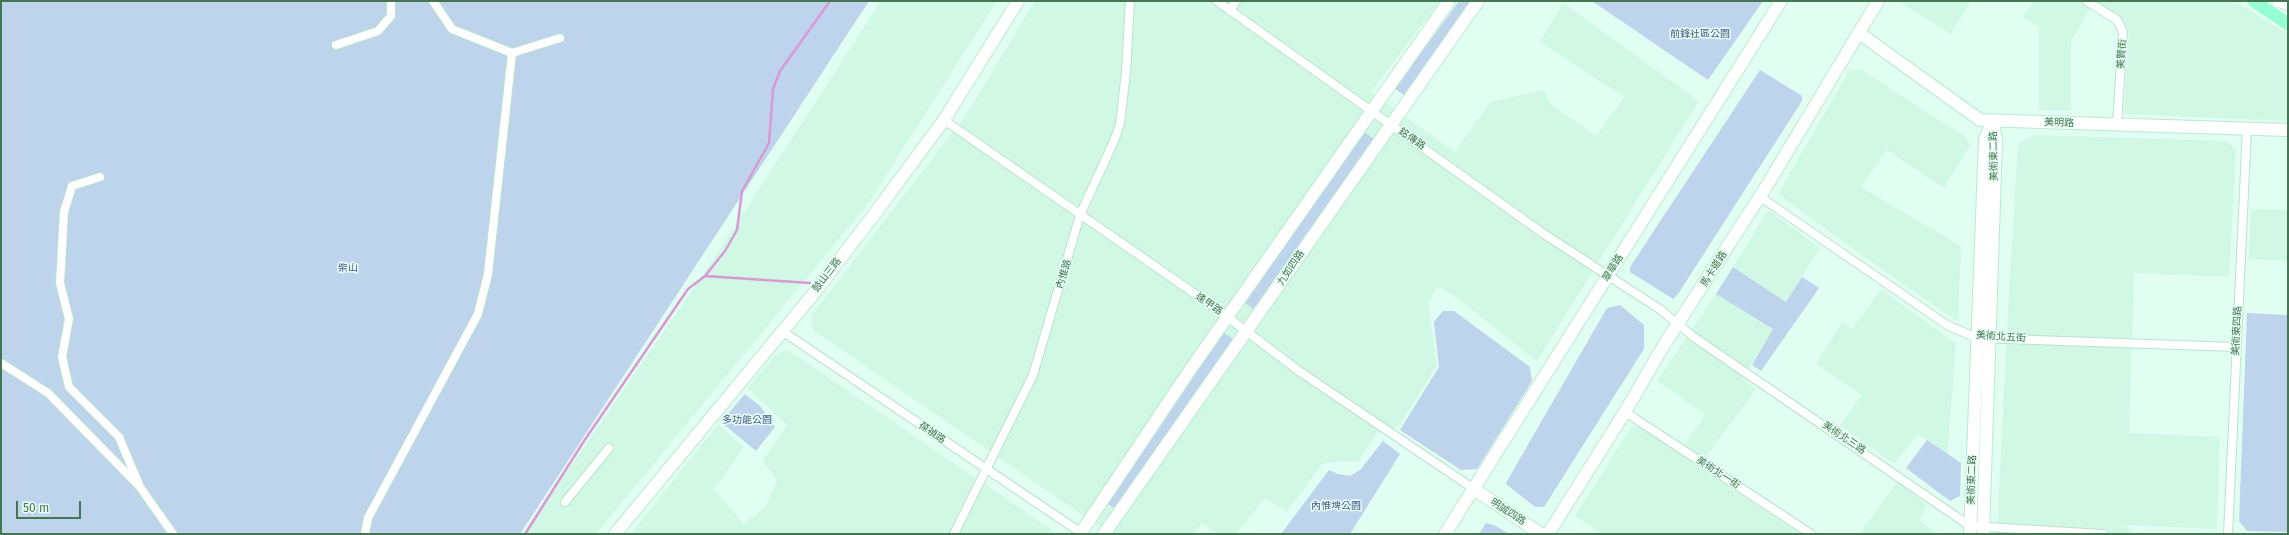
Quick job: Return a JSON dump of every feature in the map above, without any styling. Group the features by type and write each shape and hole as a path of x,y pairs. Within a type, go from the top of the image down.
{"main road":[{"path":"2254,1 2288,24"}],"street":[{"path":"336,46 378,31 391,16 391,1"},
{"path":"433,1 452,29 512,53 560,38"},
{"name":"鼓山三路","path":"616,534 866,226 944,120 1018,1"},
{"name":"內惟路","path":"954,534 1033,375 1080,215 1104,168 1120,124 1126,72 1130,1"},
{"name":"銘傳路","path":"1216,1 1544,234 1608,276"},
{"path":"1230,11 1236,1"},
{"path":"1081,533 1227,317 1449,1"},
{"name":"九如四路","path":"1104,534 1478,1"},
{"name":"翠華路","path":"1445,534 1781,1"},
{"name":"馬卡道路","path":"1548,534 1625,412 1678,324 1760,196 1878,1"},
{"name":"美賢街","path":"2087,1 2117,20 2123,32 2116,125"},
{"path":"2278,1 2288,4"},
{"name":"美明路","path":"1859,33 1980,120 2288,130"},
{"path":"365,534 368,518 478,314 488,274 512,53"},
{"name":"逢甲路","path":"944,120 1227,317 1246,333 1474,490"},
{"name":"美術東二路","path":"1970,530 1986,139 1993,121"},
{"name":"美術東二路","path":"1983,530 1996,140 1993,121"},
{"name":"美術東四路","path":"2228,534 2246,128"},
{"path":"100,177 72,186 64,212 60,283 69,319 62,357 69,387 119,437 140,487"},
{"name":"美術北五街","path":"1760,196 1947,325 1978,338 2236,347"},
{"name":"美術北三路","path":"1608,276 1661,310 1695,338 1970,530"},
{"name":"葆禎路","path":"782,331 1081,533"},
{"path":"1,363 48,393 140,487 172,534"},
{"name":"美術北一街","path":"1625,412 1811,534"},
{"path":"565,502 609,448"},
{"name":"明誠四路","path":"1474,490 1541,534"},
{"path":"1970,530 2103,534"}],"shaded area":[{"path":"881,1 997,1 867,205 596,534 524,534 711,263"},
{"path":"1035,1 1440,1 1371,92 1455,152 1490,102 1544,90 1550,104 1596,136 1624,97 1540,42 1563,3 1699,101 1537,361 1453,295 1438,286 1428,303 1437,366 1399,426 1376,434 1358,462 1343,461 1322,464 1287,512 1266,498 1235,534 1216,534 1202,523 1194,534 1110,534 813,330 811,316 968,112"},
{"path":"1897,1 1971,1 1951,34"},
{"path":"2033,1 2234,1 2288,33 2288,121 2124,114 2129,29 2090,8 2071,42 2071,111 2039,110 2039,27 2023,18"},
{"path":"1860,69 1964,136 1970,145 1944,188 1887,150 1861,187 1961,246 1958,322 1853,249 1778,194 1849,71"},
{"path":"2034,135 2227,141 2236,150 2229,277 2134,273 2129,433 2220,437 2217,529 2125,525 2135,534 1997,534 2018,143"},
{"path":"2251,209 2288,210 2288,261 2249,259"},
{"path":"1768,210 1820,248 1786,302 1733,267"},
{"path":"1881,289 1956,344 1947,455 1918,434 1894,464 1840,425 1862,395 1816,364 1842,322 1852,329"},
{"path":"1716,294 1773,329 1742,379 1756,389 1704,459 1685,445 1705,414 1657,381"},
{"path":"788,350 1052,530 1053,534 631,534 718,424 744,447 714,489 744,524 765,507 777,481 763,461 787,425 748,388 776,354"},
{"path":"1632,426 1641,427 1801,534 1602,534 1575,516"},
{"path":"1898,481 1927,506 1919,519 1936,534 1859,534"}],"green space":[{"name":"柴山","path":"1,1 869,1 520,534 1,534"},
{"path":"1459,1 1473,1 1404,95 1395,89"},
{"name":"前鋒社區公園","path":"1592,1 1763,1 1708,80"},
{"path":"1760,70 1802,96 1802,101 1678,294 1673,299 1630,272 1630,267"},
{"path":"1364,132 1374,139 1253,309 1244,302"},
{"path":"1733,267 1786,302 1802,277 1819,288 1761,371 1752,365 1773,329 1716,294"},
{"path":"1620,305 1644,325 1644,349 1544,507 1535,507 1506,484 1507,481 1607,308"},
{"path":"1443,311 1454,311 1530,367 1532,381 1477,469 1461,470 1400,430 1439,367 1434,322"},
{"path":"2247,313 2288,315 2288,532 2247,531 2239,521"},
{"path":"1223,332 1234,340 1116,509 1105,502"},
{"name":"多功能公園","path":"745,394 761,407 775,427 756,451 721,422"},
{"path":"1927,440 1961,463 1960,496 1950,501 1906,468"},
{"name":"內惟埤公園","path":"1383,441 1400,454 1350,534 1281,534 1329,470 1338,474 1350,476 1360,470"},
{"path":"1486,523 1494,525 1509,534 1479,534"}],"waterway":[{"path":"525,534 584,441 688,289 705,276 725,251 737,230 742,191 769,143 773,89 780,71 830,1"},
{"path":"705,276 810,283"}]}
